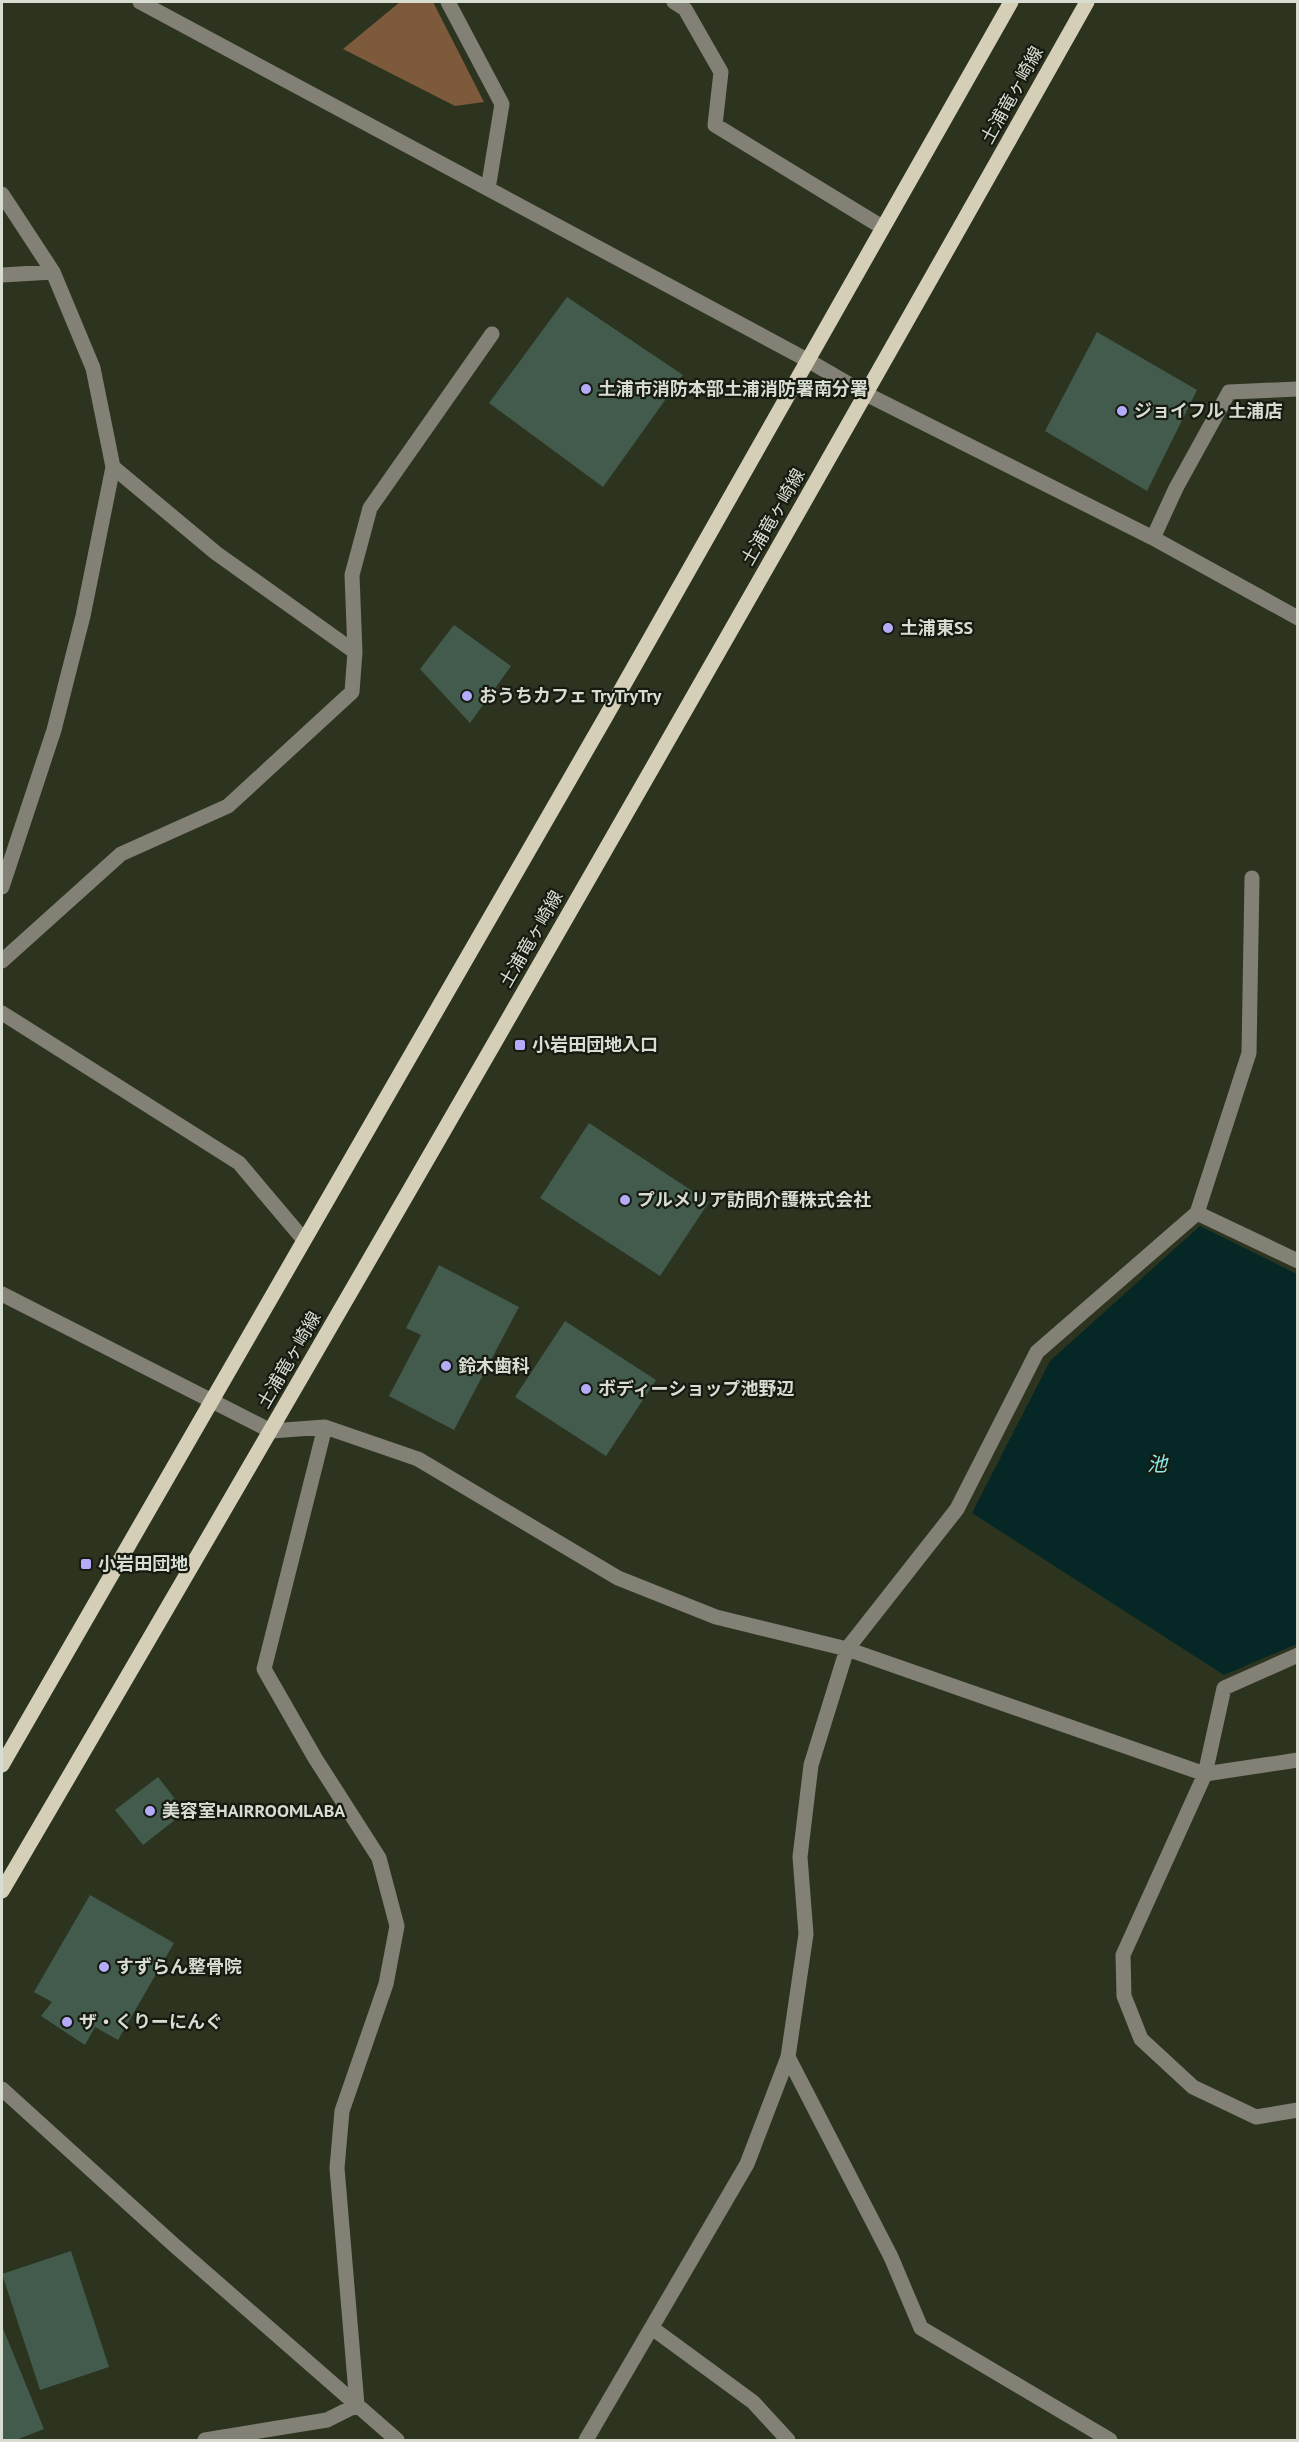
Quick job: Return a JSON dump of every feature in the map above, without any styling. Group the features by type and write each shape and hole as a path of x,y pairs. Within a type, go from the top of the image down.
{"main road":[{"path":"2,1765 809,361 882,227 1011,2"},
{"name":"土浦竜ヶ崎線","path":"2,1891 271,1431 866,394 1087,2"}],"street":[{"path":"140,2 809,361 866,394 1153,538 1298,618"},
{"path":"448,2 502,104 488,189"},
{"path":"674,2 685,9 721,72 715,125 882,227"},
{"path":"2,194 53,272 93,368 113,467 83,616 54,730 2,887"},
{"path":"2,275 53,272"},
{"path":"2,961 121,854 228,806 352,692 355,652 352,575 370,508 492,334"},
{"path":"1153,538 1176,488 1229,392 1298,389"},
{"path":"113,467 216,553 355,652"},
{"path":"586,2440 747,2163 788,2057 806,1934 800,1857 811,1765 847,1649 957,1509 1038,1352 1197,1213 1249,1053 1252,878"},
{"path":"2,1013 239,1163 304,1240"},
{"path":"1197,1213 1298,1261"},
{"path":"2,1294 271,1431 324,1427 418,1459 618,1578 716,1617 847,1649 1205,1774 1298,1760"},
{"path":"324,1427 264,1669 315,1758 379,1858 397,1926 386,1984 342,2111 337,2168 357,2405"},
{"path":"1298,1655 1224,1688 1205,1774 1123,1955 1124,1996 1141,2039 1193,2087 1256,2117 1298,2110"},
{"path":"788,2057 891,2257 921,2328 1110,2440"},
{"path":"2,2089 174,2245 397,2440"},
{"path":"652,2328 753,2402 788,2440"},
{"path":"205,2440 327,2420 357,2405"}],"shaded area":[{"path":"400,2 433,2 484,102 455,106 343,49"}],"water":[{"name":"池","path":"1200,1226 1297,1274 1297,1644 1224,1675 972,1513 1050,1361"}],"building":[{"name":"土浦市消防本部土浦消防署南分署","path":"567,297 683,375 603,487 489,403"},
{"name":"ジョイフル 土浦店","path":"1097,332 1197,390 1147,491 1045,431"},
{"name":"おうちカフェ TryTryTry","path":"454,625 511,666 470,723 420,669"},
{"name":"プルメリア訪問介護株式会社","path":"589,1123 709,1202 660,1276 540,1198"},
{"name":"鈴木歯科","path":"439,1265 519,1307 454,1430 389,1396 421,1335 406,1328"},
{"name":"ボディーショップ池野辺","path":"565,1321 656,1380 606,1456 515,1397"},
{"name":"美容室HAIRROOMLABA","path":"158,1777 185,1812 143,1845 115,1810"},
{"name":"すずらん整骨院","path":"90,1895 174,1943 118,2040 95,2027 85,2045 41,2016 52,2002 34,1992"},
{"path":"71,2251 109,2367 40,2390 2,2274"},
{"path":"2,2326 44,2429 16,2440 2,2440"}],"place":[{"name":"土浦市消防本部土浦消防署南分署","path":"586,389"},
{"name":"ジョイフル 土浦店","path":"1122,411"},
{"name":"土浦東SS","path":"888,628"},
{"name":"おうちカフェ TryTryTry","path":"467,696"},
{"name":"小岩田団地入口","path":"520,1045"},
{"name":"プルメリア訪問介護株式会社","path":"625,1200"},
{"name":"鈴木歯科","path":"446,1366"},
{"name":"ボディーショップ池野辺","path":"586,1389"},
{"name":"小岩田団地","path":"86,1564"},
{"name":"美容室HAIRROOMLABA","path":"150,1811"},
{"name":"すずらん整骨院","path":"104,1967"},
{"name":"ザ・くりーにんぐ","path":"67,2022"}]}
